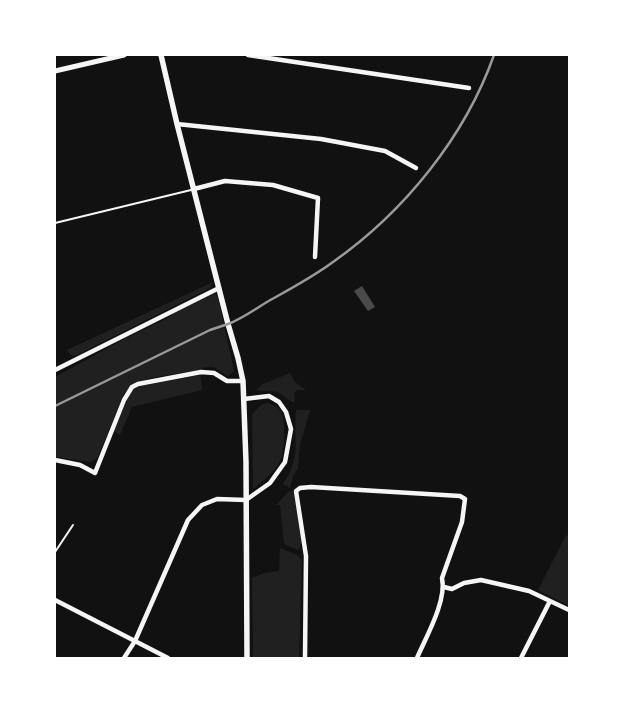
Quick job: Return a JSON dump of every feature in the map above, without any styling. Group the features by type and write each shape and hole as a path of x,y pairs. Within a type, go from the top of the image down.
{"main road":[{"path":"161,55 243,381 247,658"}],"street":[{"path":"55,71 124,55"},
{"path":"248,55 469,88"},
{"path":"177,124 322,139 386,151 416,168"},
{"path":"194,189 225,181 273,185 318,198 315,257"},
{"path":"55,370 219,288"},
{"path":"55,460 80,464 95,473 124,400 132,387 138,384 201,372 214,373 228,381 243,381"},
{"path":"124,658 135,641 188,520 202,505 217,499 246,500 270,483 285,462 290,429 286,412 280,402 268,396 244,398"},
{"path":"305,658 306,556 296,491 300,488 311,487 460,496 465,499 462,522 442,578 444,588 434,620 417,658"},
{"path":"444,588 452,589 464,583 480,580 529,591 569,610"},
{"path":"55,600 168,658"},
{"path":"521,658 550,601"}],"lane":[{"path":"55,223 194,189"},
{"path":"55,552 72,525"}],"shaded area":[{"path":"213,282 210,288 75,356 70,355 67,350"},
{"path":"214,294 218,298 234,372 227,376 214,367 207,367 150,378 136,383 123,395 98,457 91,462 55,457 55,377 126,338"},
{"path":"290,373 295,382 306,390 297,390 294,393 295,403 277,392 256,390 263,384"},
{"path":"199,375 202,390 132,407 120,435 114,431 131,391 136,387"},
{"path":"268,403 278,408 283,415 284,443 282,456 275,469 253,489 252,414 261,405"},
{"path":"296,410 310,410 300,445 298,468 290,488 283,484 293,465 295,456"},
{"path":"289,491 295,493 300,521 301,542 300,548 297,550 284,544 280,505 276,505"},
{"path":"566,535 569,536 569,606 538,590"},
{"path":"280,548 297,555 302,560 299,658 253,658 252,578 264,573 279,571"}],"building":[{"path":"362,286 375,307 368,311 354,291"}],"railway":[{"path":"55,406 210,330 240,319 319,272 359,242 407,196 449,143 467,115 494,55"}]}
